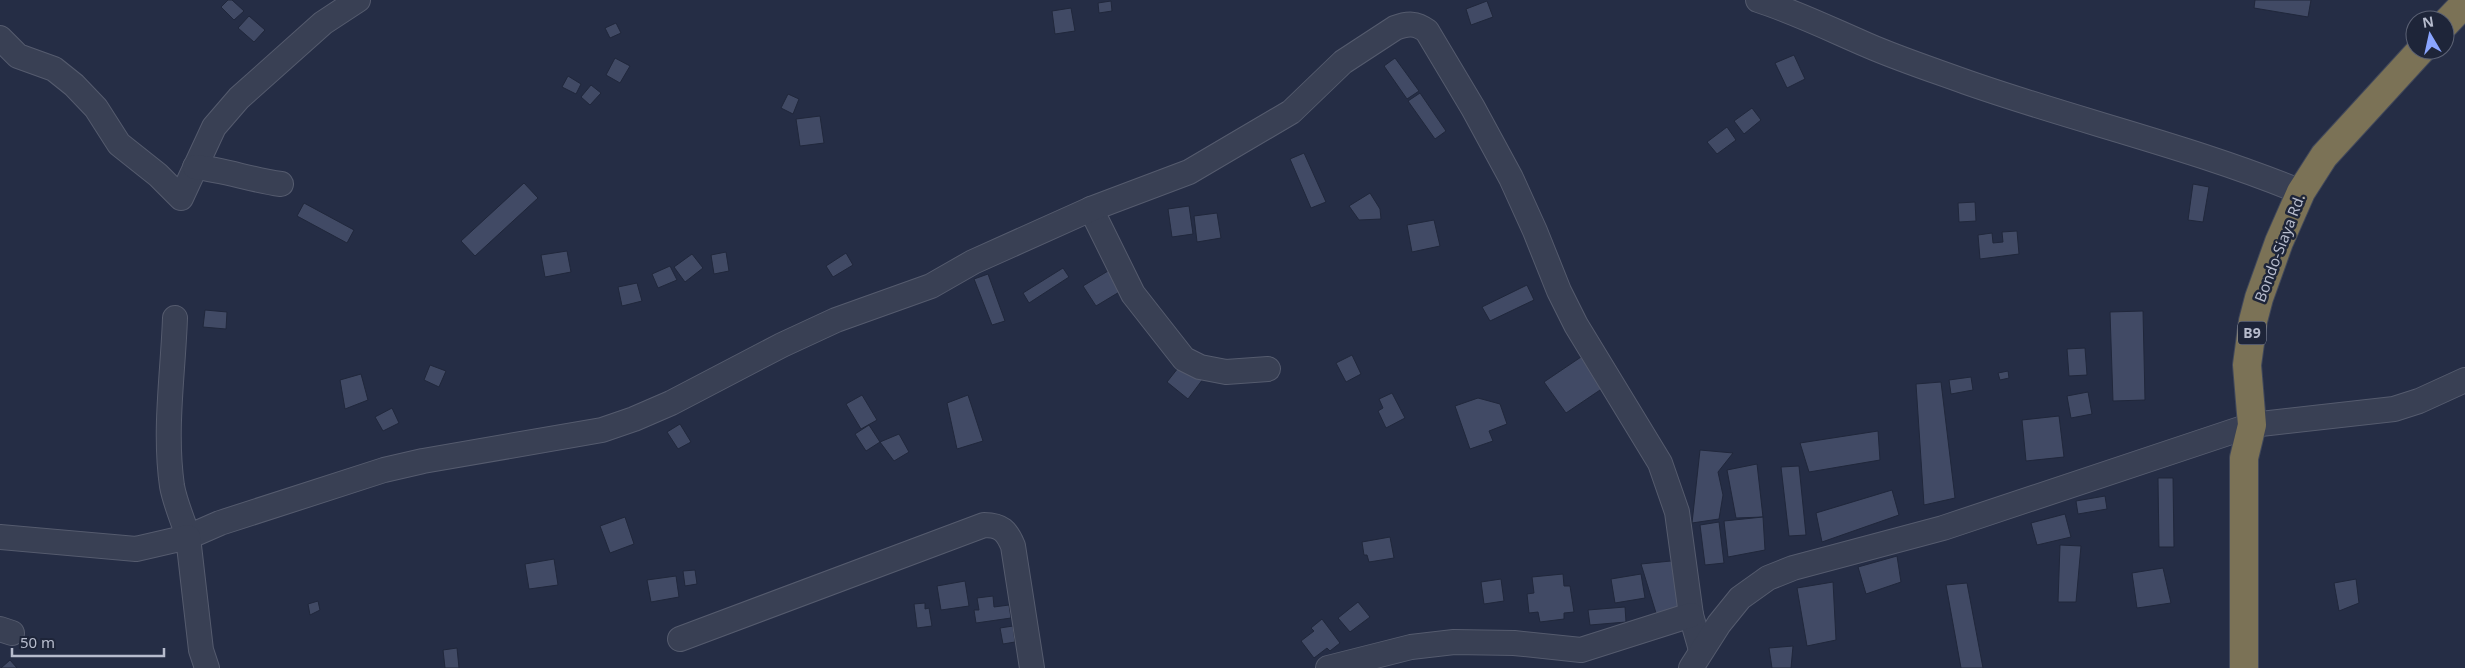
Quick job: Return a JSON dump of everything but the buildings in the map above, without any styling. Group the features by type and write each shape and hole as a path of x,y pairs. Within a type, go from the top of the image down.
{"highway":[{"path":"2455,14 2465,3"},
{"name":"Bondo-Siaya Rd.","path":"2244,668 2244,458 2252,425 2247,365 2254,321 2267,275 2301,192 2324,156 2412,60"}],"street":[{"path":"0,38 18,56 54,70 74,85 96,108 119,144 158,175 182,198 214,127 239,98 323,23 358,0"},
{"path":"1758,0 1788,10 1869,46 1966,82 2060,113 2228,164 2301,192"},
{"path":"0,537 136,549 188,537 220,523 384,470 618,426 671,403 818,328 869,306 931,286 973,262 1091,209 1190,172 1291,112 1343,62 1395,28 1405,25 1420,25 1427,31 1473,108 1511,178 1535,231 1558,291 1576,325 1660,463 1677,512 1696,659"},
{"path":"196,167 220,169 254,180 281,184"},
{"path":"1091,209 1133,294 1184,359 1200,367 1226,372 1268,369"},
{"path":"175,318 174,361 170,386 169,439 172,487 188,537 201,650 207,668"},
{"path":"1696,659 1740,598 1768,578 1794,568 1943,528 2252,425 2394,409 2419,401 2465,380"},
{"path":"680,640 984,525 994,525 1001,527 1008,534 1013,546 1032,668"},
{"path":"1328,668 1411,646 1454,642 1514,643 1581,650 1691,615"}]}
